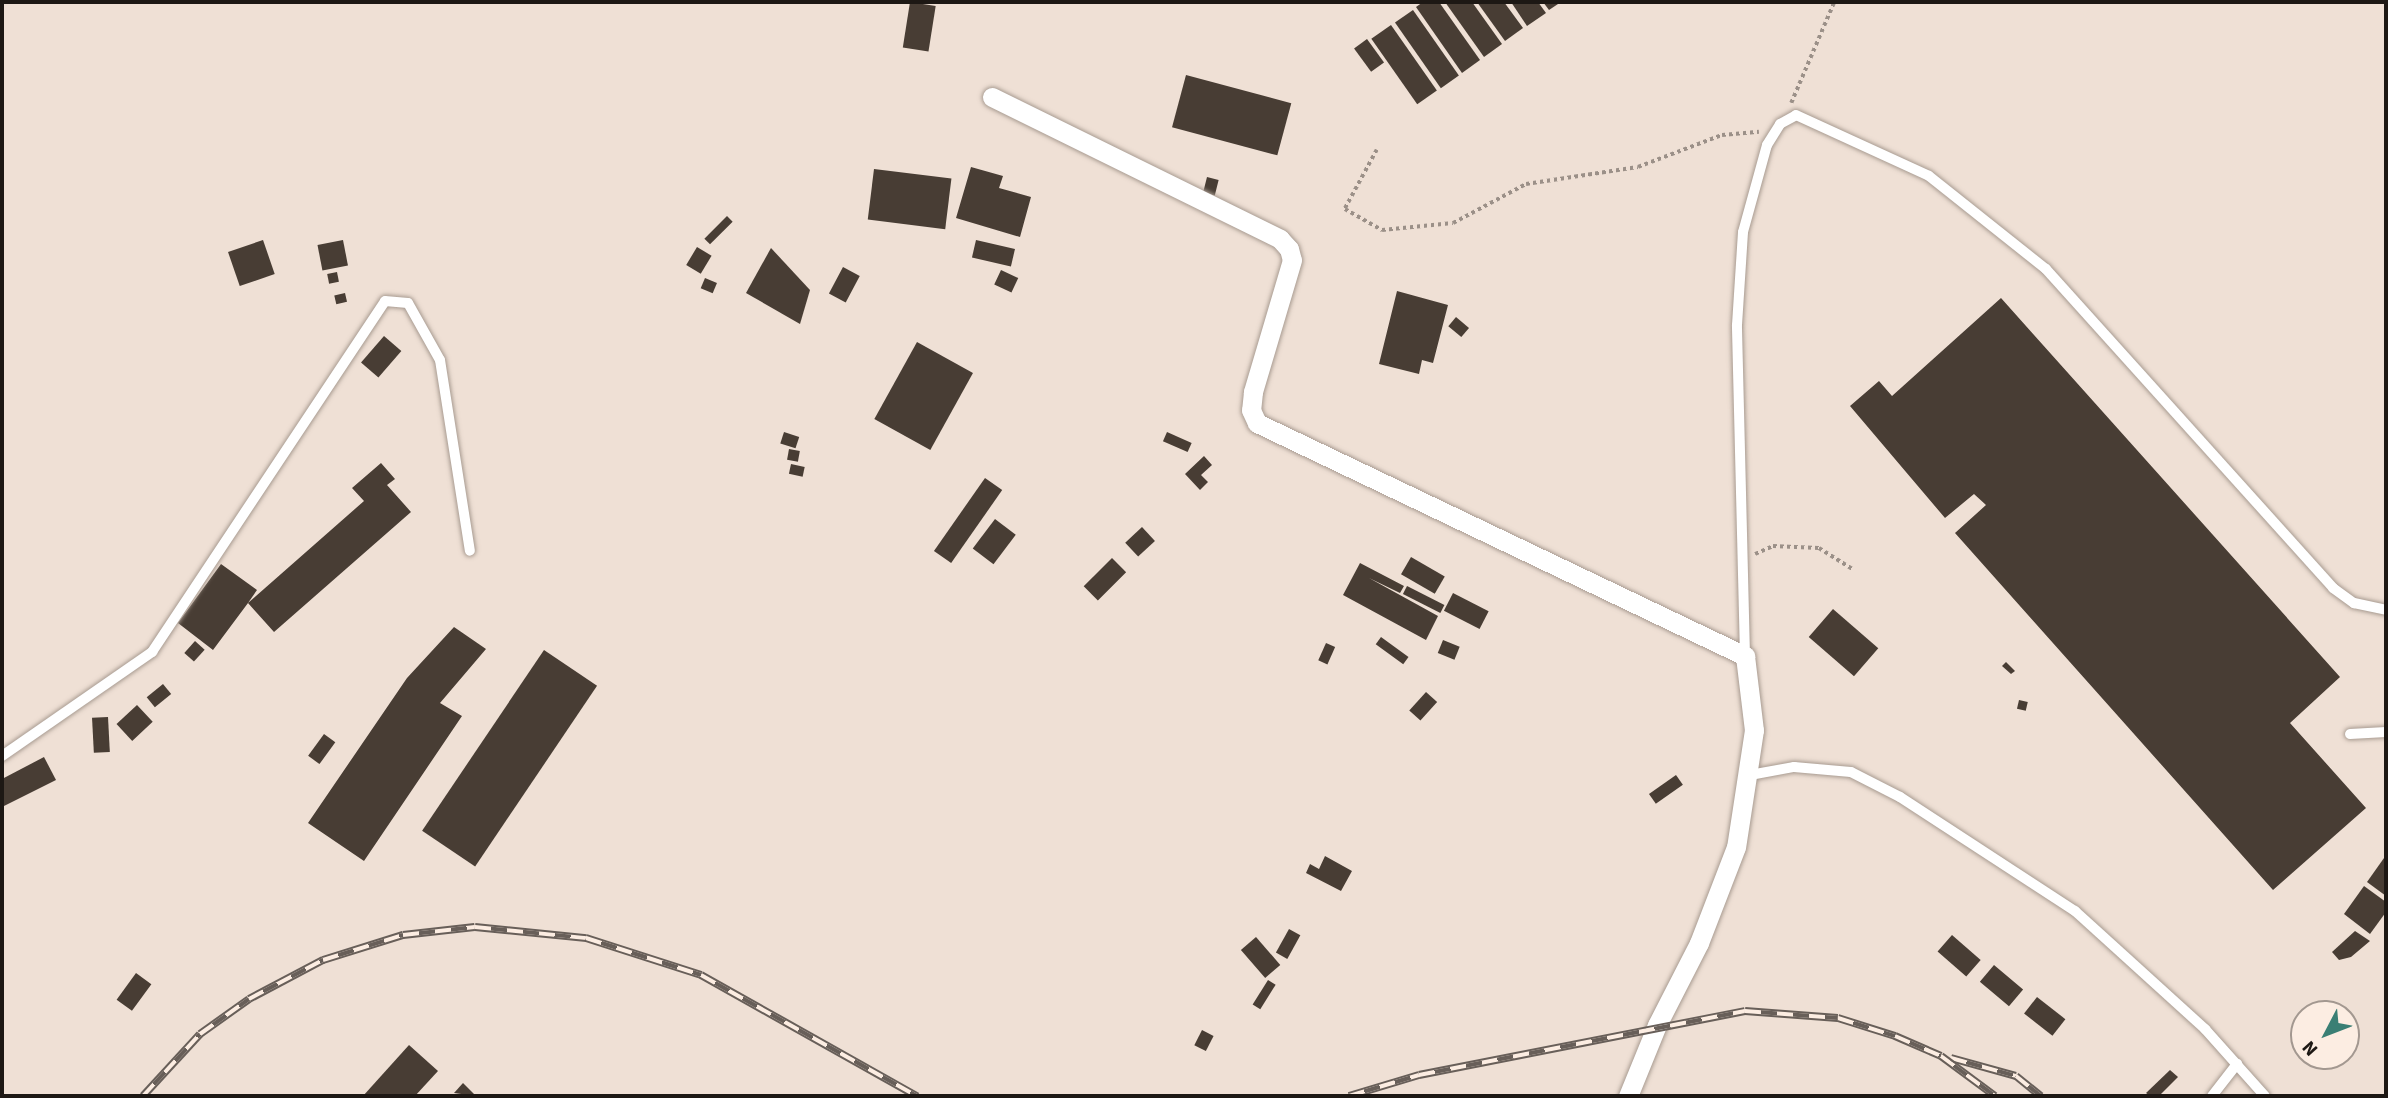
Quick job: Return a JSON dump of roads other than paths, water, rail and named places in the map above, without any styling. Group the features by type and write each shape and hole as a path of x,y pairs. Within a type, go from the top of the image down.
{"street":[{"path":"992,97 1280,239 1289,249 1292,260 1253,392 1251,410 1258,423 1745,656 1754,730 1750,775 1736,847 1699,943 1657,1025 1628,1096"}],"lane":[{"path":"1745,656 1738,325 1743,232 1767,145 1780,124 1796,115 1850,136 1929,176 2046,269 2333,588 2354,603 2386,610"},
{"path":"2,756 152,652 384,301 408,303 440,360 470,551"},
{"path":"2350,734 2386,732"},
{"path":"1750,775 1794,767 1851,772 1900,797 2075,911 2237,1063 2265,1096"},
{"path":"2212,1096 2237,1063"}],"railway":[{"path":"143,1096 200,1034 249,999 323,960 403,935 475,927 586,938 701,975 917,1096"},
{"path":"1349,1096 1419,1075 1745,1011 1838,1018 1895,1036 1941,1056 1995,1096"},
{"path":"1951,1058 2016,1076 2041,1096"}]}
